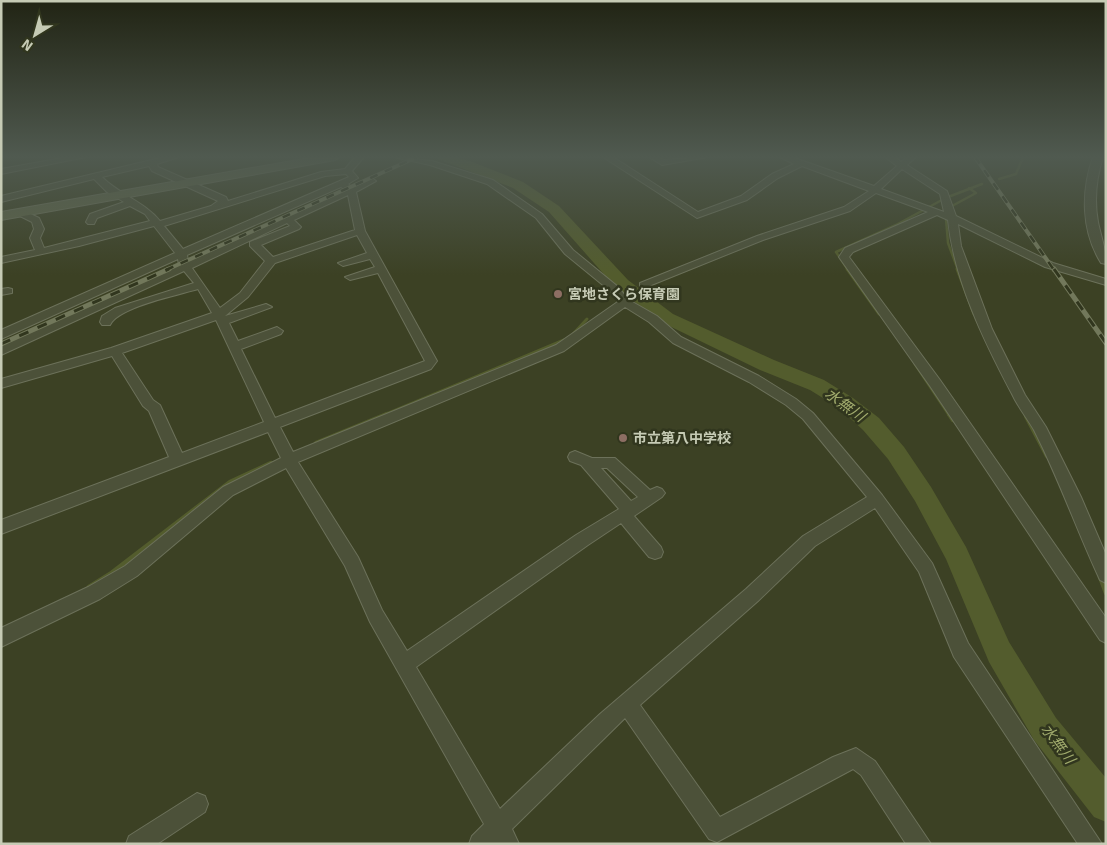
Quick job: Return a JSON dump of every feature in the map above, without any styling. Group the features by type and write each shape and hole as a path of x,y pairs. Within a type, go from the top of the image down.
{"main road":[{"path":"1,216 136,196"}],"street":[{"path":"121,196 148,212 158,224 220,318 289,460 352,562 376,616 502,835"},
{"path":"213,209 223,202 223,199 217,196"},
{"path":"1,260 158,224 255,196"},
{"path":"296,196 298,201"},
{"path":"1,351 282,208 314,196"},
{"path":"1,335 46,314 292,216 328,196"},
{"path":"1,527 427,366 431,361 360,231 349,196"},
{"path":"511,196 539,216 568,252 613,288 625,302 653,319 690,348 754,379 791,402 808,416 877,499 926,568 961,650 1091,844"},
{"path":"668,196 697,215 746,196"},
{"path":"644,285 760,238 847,209 867,196"},
{"path":"893,196 953,218 1049,264 1106,282"},
{"path":"945,196 948,210 953,218 956,246 986,329 1019,396 1039,427 1073,497 1106,575"},
{"path":"1090,196 1089,202 1093,229 1106,260"},
{"path":"91,222 93,216 126,199"},
{"path":"271,261 254,244 296,227 292,216 282,208"},
{"path":"937,212 849,250 844,257 935,383 1106,634"},
{"path":"21,213 36,220 39,229 35,238 41,252"},
{"path":"220,318 244,295 271,261 360,231"},
{"path":"342,262 372,255"},
{"path":"350,277 381,269"},
{"path":"106,322 106,318 119,310 200,285"},
{"path":"1,638 94,593 131,571 228,491 289,460 560,348 577,338 625,302"},
{"path":"1,384 220,318 266,307"},
{"path":"1,324 46,314"},
{"path":"234,347 277,332"},
{"path":"115,351 148,403 155,408 178,461"},
{"path":"405,664 582,540 626,512 653,495 610,462 582,460 626,512 655,552"},
{"path":"480,844 502,835 627,704 752,596 809,541 877,499"},
{"path":"627,704 717,831 840,764 856,758 868,768 920,844"},
{"path":"137,844 197,804"}],"waterway":[{"name":"水無川","path":"535,196 554,209 622,284 667,318 767,365 817,385 846,403 871,424 896,453 923,494 957,555 999,652 1045,729 1106,805"},
{"path":"952,206 970,196"},
{"path":"848,270 836,252 896,225 940,201"},
{"path":"946,219 948,243 958,270"},
{"path":"847,269 879,314"},
{"path":"957,269 974,314"},
{"name":"水無川","path":"632,299 637,297"},
{"path":"574,333 587,319"},
{"path":"384,415 564,340"},
{"path":"915,364 949,415"},
{"path":"316,443 387,414"},
{"path":"949,414 953,420"},
{"path":"1026,416 1047,456"},
{"path":"89,587 110,574 230,482 271,463"},
{"path":"1100,577 1106,593"}],"railway":[{"path":"166,270 329,196"},
{"path":"1003,196 1054,270"},
{"path":"1,344 169,269"},
{"path":"1054,269 1106,343"}],"place":[{"name":"宮地さくら保育園","path":"558,294"},
{"name":"市立第八中学校","path":"623,438"}]}
